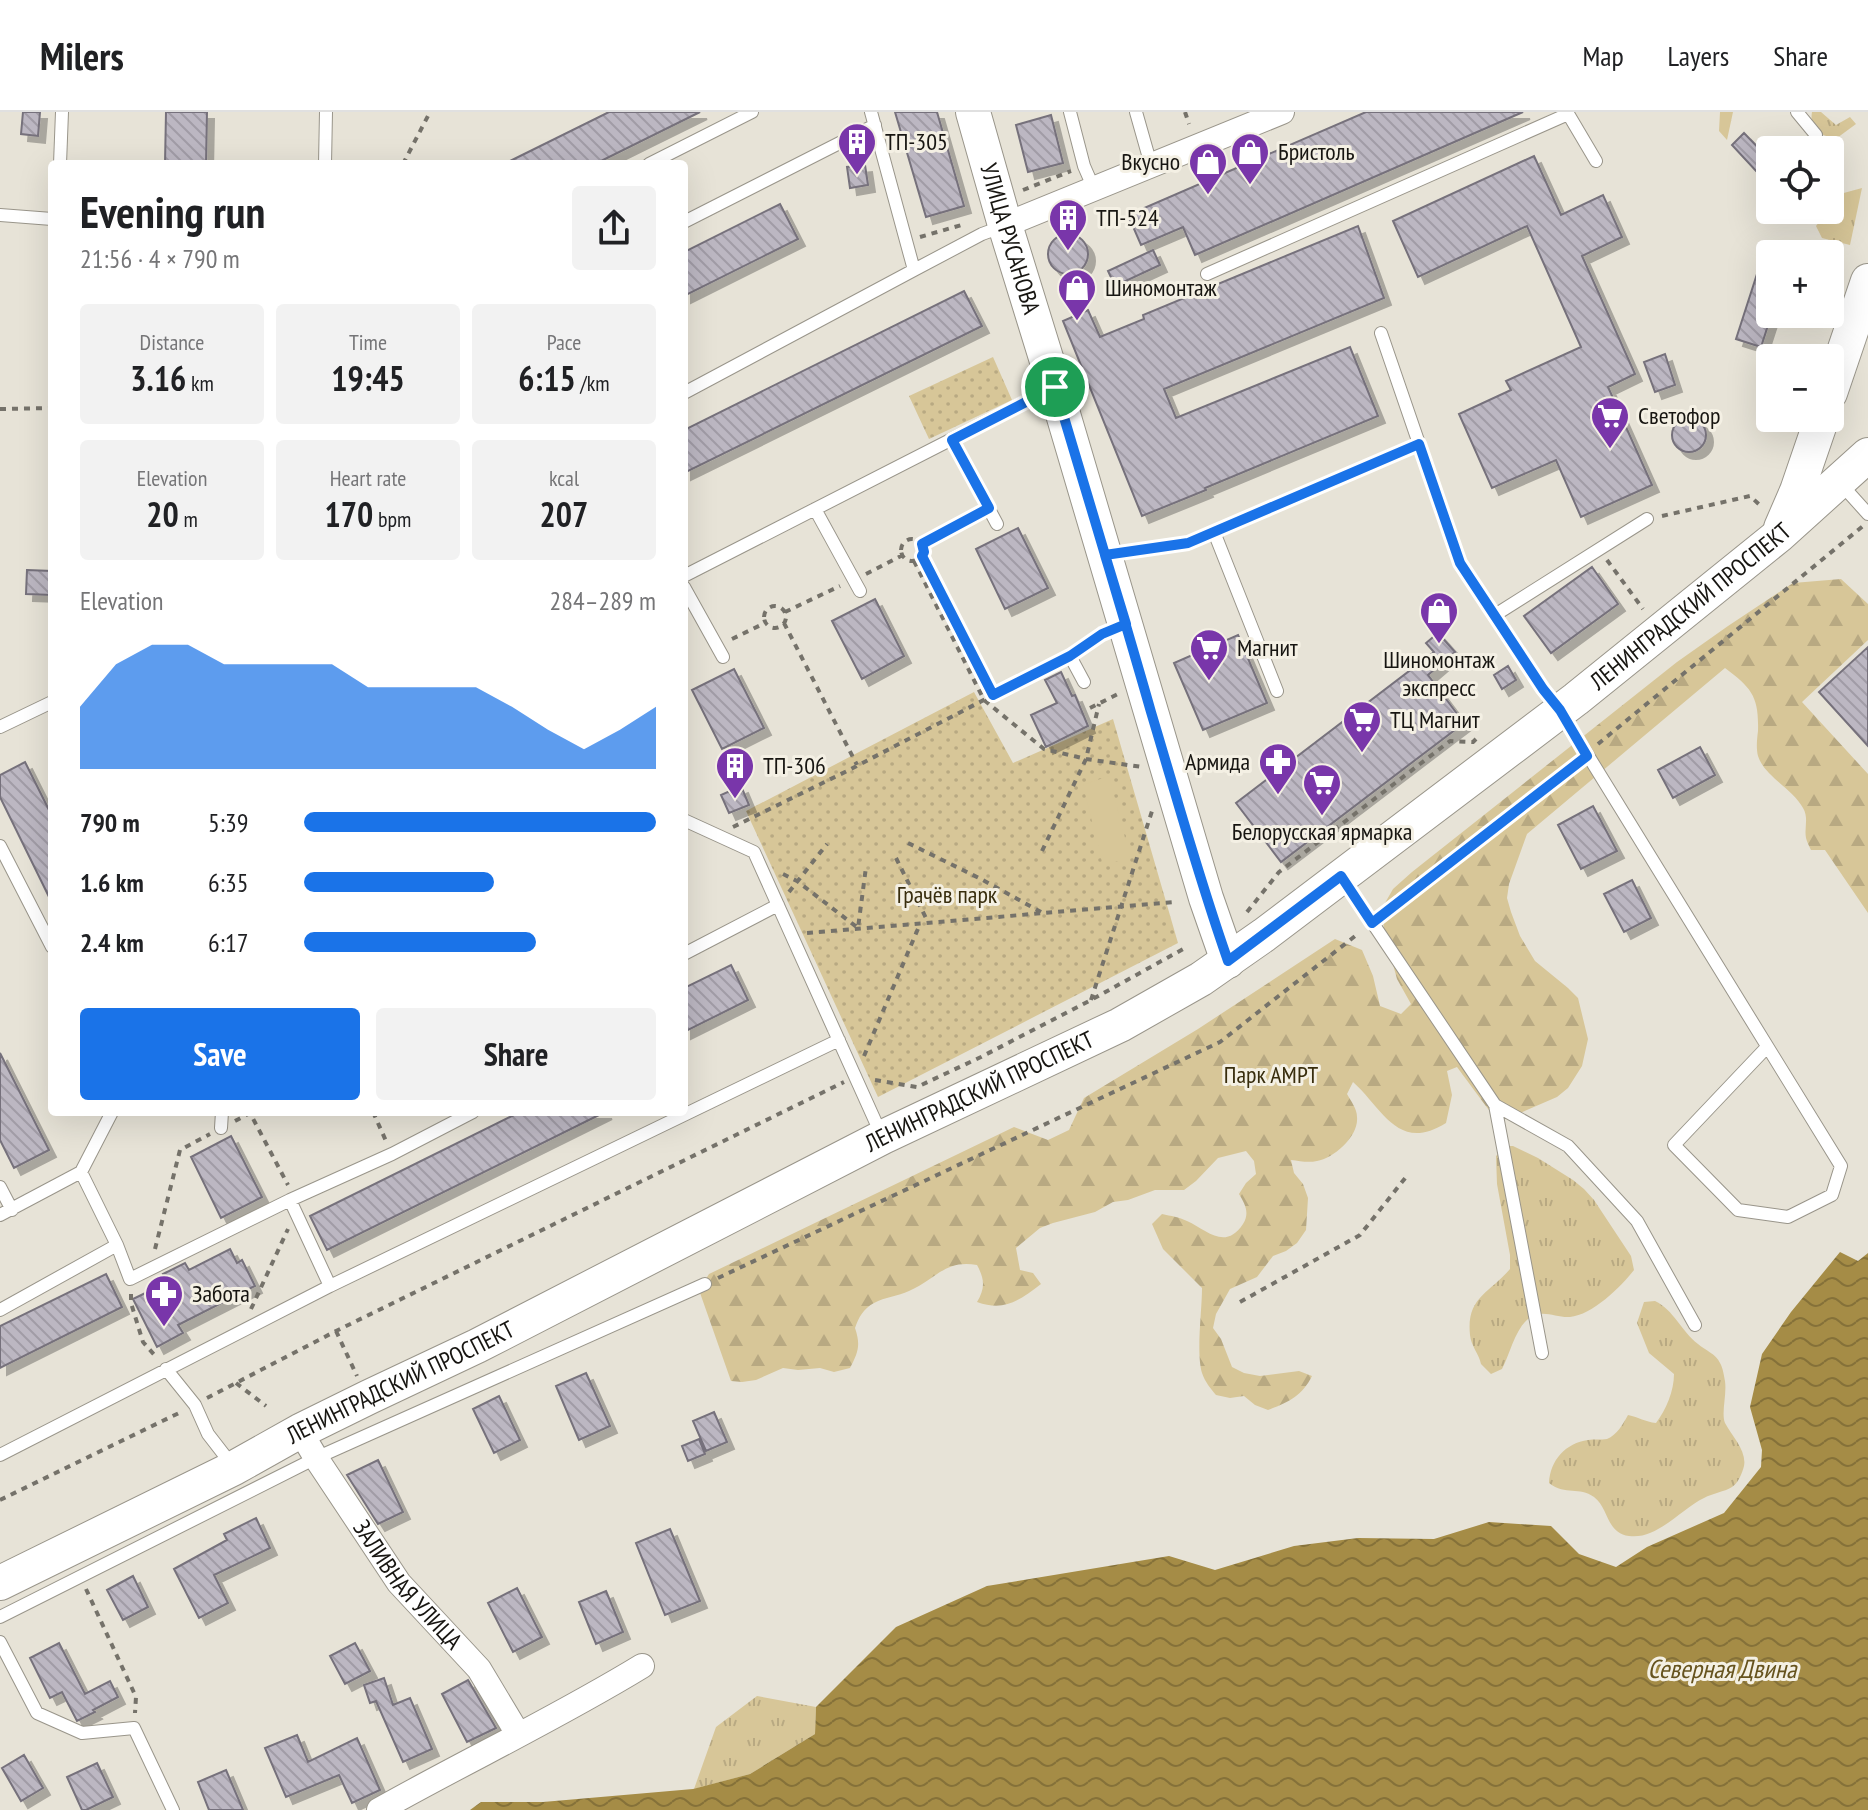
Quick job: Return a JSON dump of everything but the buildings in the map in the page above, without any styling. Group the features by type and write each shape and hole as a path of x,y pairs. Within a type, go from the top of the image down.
{"main road":[{"name":"УЛИЦА РУСАНОВА","path":"973,112 1206,898 1228,961"},
{"path":"1844,352 1868,281"},
{"path":"1773,524 1797,491 1817,432"},
{"name":"ЛЕНИНГРАДСКИЙ ПРОСПЕКТ","path":"0,1583 234,1468 308,1445 477,1346 883,1137 1120,1025 1201,979 1560,710 1773,524 1839,481 1868,455"}],"street":[{"path":"1005,225 1282,112"},
{"name":"ЗАЛИВНАЯ УЛИЦА","path":"308,1445 399,1583 479,1669 518,1734"},
{"path":"379,1810 591,1697 642,1666"}],"lane":[{"path":"60,160 62,112"},
{"path":"325,160 326,112"},
{"path":"657,160 752,112"},
{"path":"871,112 914,270"},
{"path":"1070,112 1084,166 1094,189"},
{"path":"1136,112 1151,165"},
{"path":"1797,112 1816,135"},
{"path":"1207,274 1568,113 1596,161"},
{"path":"688,220 875,125"},
{"path":"0,215 48,219"},
{"path":"688,391 982,234 1005,225"},
{"path":"1381,333 1460,563 1560,710 1841,1166 1832,1195 1788,1217 1738,1210 1674,1145 1767,1047"},
{"path":"688,574 1055,387"},
{"path":"952,440 997,524"},
{"path":"1277,691 1214,532 1419,444"},
{"path":"1839,481 1868,514"},
{"path":"815,509 860,591"},
{"path":"1495,615 1647,519"},
{"path":"688,594 720,652"},
{"path":"1084,682 1070,656 1102,634 1126,624"},
{"path":"0,727 48,704"},
{"path":"688,822 754,852 883,1137"},
{"path":"0,846 48,939"},
{"path":"1341,876 1495,1105 1542,1353"},
{"path":"688,952 778,905"},
{"path":"688,1113 839,1040"},
{"path":"1495,1105 1568,1146 1618,1200 1637,1221 1695,1325"},
{"path":"0,1187 6,1213 81,1172 110,1116"},
{"path":"221,1128 222,1116"},
{"path":"81,1172 130,1279 293,1204 465,1116"},
{"path":"0,1455 330,1286 682,1116"},
{"path":"293,1204 330,1286"},
{"path":"0,1310 117,1245"},
{"path":"0,1617 80,1577 308,1445 705,1284"},
{"path":"166,1369 195,1405 208,1434 234,1468"},
{"path":"0,1642 37,1713 82,1733 134,1728 173,1810"}],"path":[{"path":"405,160 430,112"},
{"path":"1185,112 1189,124"},
{"path":"0,409 48,408"},
{"path":"1647,519 1750,496 1773,524"},
{"path":"922,544 989,508"},
{"path":"705,1284 1220,1042 1587,756 1604,738 1868,522"},
{"path":"1105,555 1188,543 1214,532"},
{"path":"914,538 922,544 924,552 914,561 903,555 902,547 906,540 914,538"},
{"path":"1599,549 1643,609"},
{"path":"922,556 993,695"},
{"path":"914,561 984,700 1044,749 1142,767"},
{"path":"765,623 769,608 777,606 785,612 784,623 857,765"},
{"path":"720,652 765,623"},
{"path":"765,623 774,628 784,623"},
{"path":"717,835 1070,656"},
{"path":"1090,708 1122,692"},
{"path":"1042,851 1086,759 1099,704"},
{"path":"1247,912 1279,872 1450,741 1473,742 1485,733"},
{"path":"1091,1000 1154,805"},
{"path":"908,843 1042,913"},
{"path":"778,905 827,844"},
{"path":"896,858 928,922"},
{"path":"759,863 797,881 858,928"},
{"path":"858,928 866,867"},
{"path":"791,934 1175,902"},
{"path":"855,1076 920,923"},
{"path":"0,1500 855,1076 917,1087 1091,1000 1185,948"},
{"path":"150,1269 180,1150 244,1116"},
{"path":"240,1332 293,1204 251,1116"},
{"path":"375,1116 392,1154"},
{"path":"1240,1302 1360,1235 1406,1177"},
{"path":"130,1279 131,1303 143,1342 166,1369"},
{"path":"236,1383 266,1406"},
{"path":"80,1577 136,1697 134,1728"}],"green space":[{"path":"1720,112 1733,112 1727,140 1719,131"},
{"path":"1812,112 1821,112 1836,125 1850,117 1856,124 1840,136 1826,136 1817,131"},
{"path":"1862,188 1850,245 1844,244 1844,240 1822,238 1816,226 1844,224 1844,193"},
{"path":"993,357 1012,400 929,439 909,396"},
{"name":"Парк АМРТ","path":"1841,579 1868,604 1868,640 1802,702 1868,774 1868,913 1825,850 1811,850 1806,838 1803,808 1766,770 1758,756 1757,710 1752,694 1725,668 1527,834 1507,898 1520,936 1535,961 1578,998 1588,1039 1582,1066 1568,1088 1557,1097 1520,1113 1491,1113 1457,1067 1447,1071 1452,1095 1446,1123 1415,1133 1393,1124 1353,1082 1347,1094 1355,1108 1357,1124 1350,1138 1338,1151 1324,1159 1310,1162 1291,1160 1294,1173 1303,1184 1308,1198 1306,1230 1297,1243 1273,1256 1257,1277 1230,1289 1216,1314 1213,1328 1232,1367 1244,1373 1260,1376 1299,1371 1312,1376 1294,1398 1268,1410 1244,1396 1230,1398 1214,1393 1200,1365 1202,1288 1163,1249 1152,1224 1162,1214 1184,1220 1216,1236 1229,1236 1236,1232 1246,1216 1239,1194 1256,1174 1254,1161 1246,1151 1218,1158 1184,1190 1155,1190 1040,1228 1016,1248 1020,1270 1033,1273 1041,1284 1012,1303 996,1306 977,1302 983,1284 977,1265 957,1265 909,1291 867,1308 855,1328 858,1349 850,1368 834,1372 820,1368 783,1368 756,1380 731,1381 699,1290 709,1274 1014,1127 1048,1140 1069,1130 1084,1098 1198,1029 1335,939 1362,950 1373,976 1380,1006 1401,1014 1411,1004 1397,979 1381,910 1393,889 1677,662 1728,626 1793,583"},
{"name":"Грачёв парк","path":"974,692 1013,763 1113,719 1178,943 878,1097 746,811"},
{"path":"1109,776 1130,857 1103,866 1083,785"},
{"path":"1506,1146 1513,1146 1538,1158 1584,1189 1631,1256 1634,1270 1614,1292 1579,1315 1543,1314 1528,1319 1516,1336 1502,1369 1491,1374 1481,1364 1472,1343 1470,1322 1481,1297 1510,1269 1497,1184 1496,1156"},
{"path":"1655,1301 1720,1363 1725,1386 1724,1419 1741,1449 1744,1466 1740,1478 1732,1487 1695,1503 1659,1529 1629,1536 1616,1530 1594,1497 1549,1483 1552,1467 1566,1449 1580,1442 1611,1437 1628,1415 1656,1423 1663,1412 1671,1394 1674,1374 1649,1353 1637,1323 1644,1302"},
{"path":"757,1696 816,1707 815,1734 750,1774 694,1789 716,1727"}],"water":[{"name":"Северная Двина","path":"1840,1252 1858,1261 1868,1253 1868,1810 470,1810 481,1802 543,1802 693,1789 750,1774 815,1734 816,1707 896,1627 987,1586 1169,1556 1215,1570 1294,1546 1358,1538 1434,1539 1489,1522 1551,1526 1579,1554 1616,1567 1647,1547 1724,1513 1761,1467 1762,1450 1750,1407 1762,1354 1791,1312"}],"place":[{"name":"ТП-305","path":"857,176"},
{"name":"Бристоль","path":"1250,186"},
{"name":"Вкусно","path":"1208,196"},
{"name":"ТП-524","path":"1068,252"},
{"name":"Шиномонтаж","path":"1077,322"},
{"name":"Светофор","path":"1610,450"},
{"name":"Шиномонтаж экспресс","path":"1439,645"},
{"name":"Магнит","path":"1209,682"},
{"name":"ТЦ Магнит","path":"1362,754"},
{"name":"Армида","path":"1278,796"},
{"name":"ТП-306","path":"735,800"},
{"name":"Белорусская ярмарка","path":"1322,817"},
{"name":"Забота","path":"164,1328"}],"route":[{"path":"1055,387 952,440 989,508 922,544 922,556 993,695 1070,656 1102,634 1126,624 1105,555 1188,543 1419,444 1460,563 1560,710 1587,756 1372,923 1341,876 1228,961 1206,898 1126,624 1105,555 1055,387"}]}
